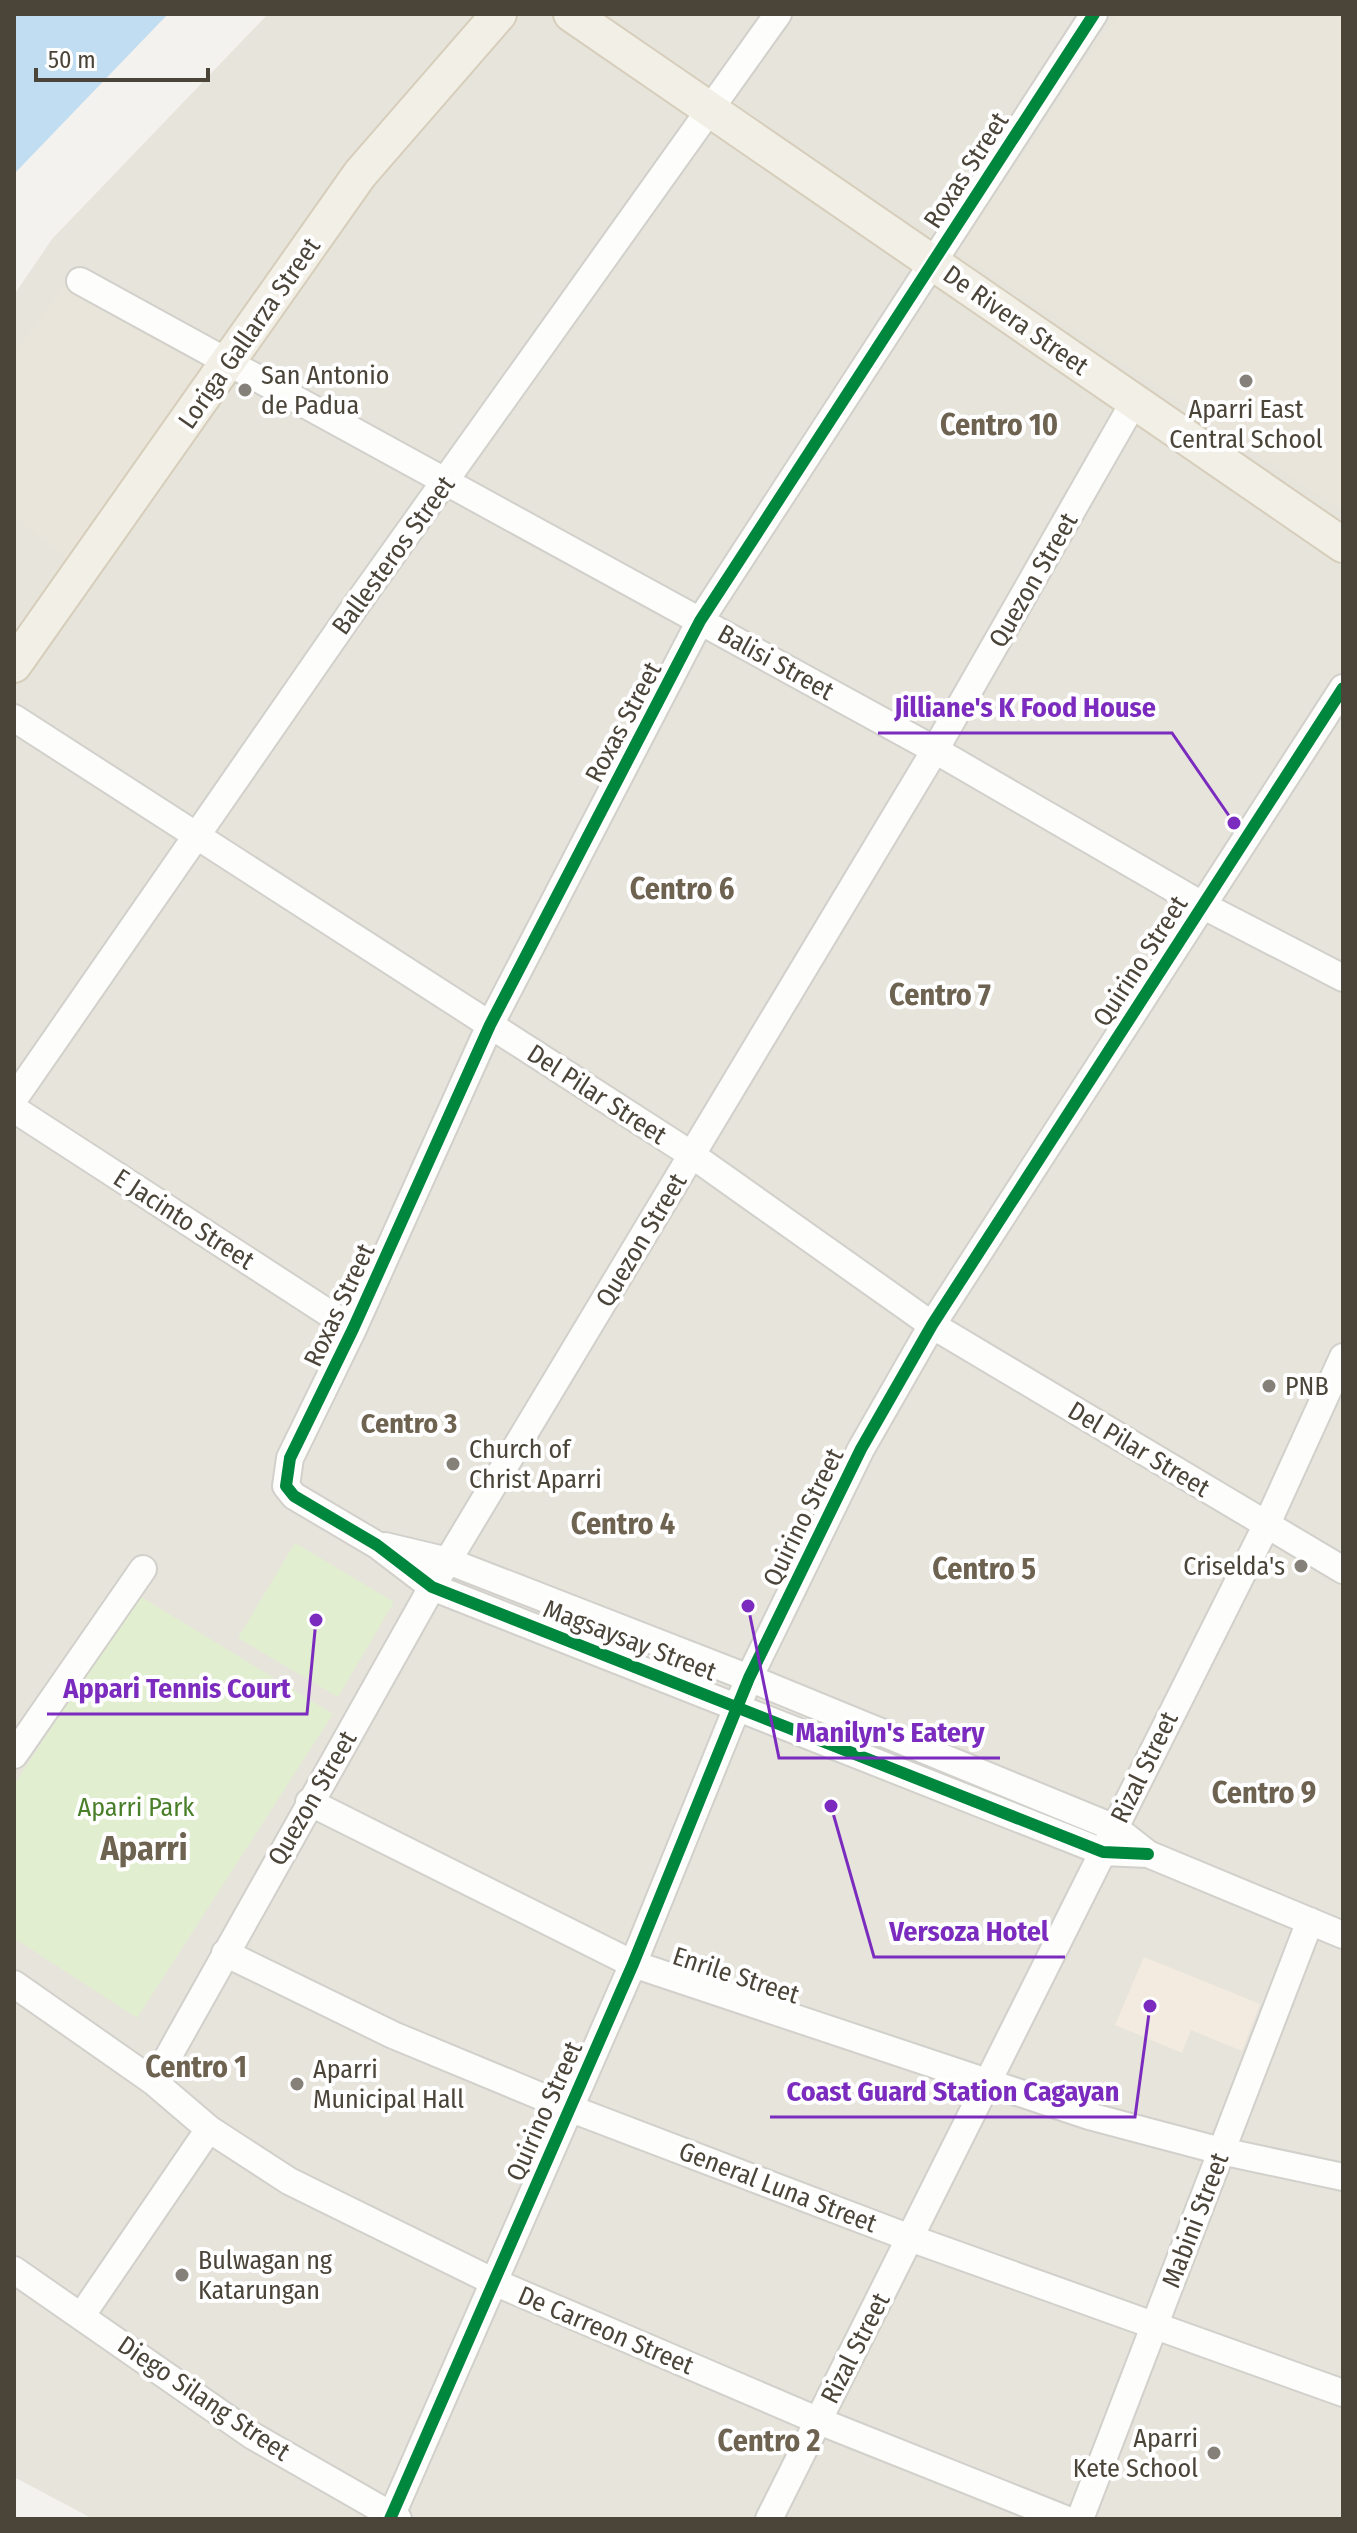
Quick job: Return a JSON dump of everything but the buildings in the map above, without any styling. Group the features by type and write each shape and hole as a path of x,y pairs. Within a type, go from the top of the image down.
{"main road":[{"name":"Loriga Gallarza Street","path":"14,665 360,174 499,14"},
{"name":"De Rivera Street","path":"571,14 1343,545"}],"street":[{"name":"Ballesteros Street","path":"14,1099 196,836 778,14"},
{"name":"Roxas Street","path":"294,1496 286,1486 290,1458 353,1329 490,1025 700,621 1094,14"},
{"name":"Balisi Street","path":"80,281 935,750 1202,905 1343,978"},
{"name":"Quezon Street","path":"154,2082 432,1587 935,750 1134,402"},
{"name":"Quirino Street","path":"393,2518 633,1964 749,1678 861,1449 932,1325 1343,688"},
{"name":"Del Pilar Street","path":"14,718 692,1155 932,1325 1343,1570"},
{"name":"E Jacinto Street","path":"14,1109 353,1329"},
{"name":"Rizal Street","path":"769,2519 1266,1526 1343,1357"},
{"name":"Magsaysay Street","path":"294,1496 377,1545 432,1587 738,1705 1103,1852 1148,1854"},
{"name":"Magsaysay Street","path":"377,1545 448,1561 749,1678 1115,1828 1148,1854 1343,1935"},
{"path":"14,1755 143,1569"},
{"name":"Enrile Street","path":"309,1802 633,1964 1089,2116 1221,2151 1343,2177"},
{"name":"Mabini Street","path":"1080,2519 1310,1921"},
{"name":"General Luna Street","path":"225,1953 393,2035 569,2108 910,2238 1343,2393"},
{"name":"De Carreon Street","path":"14,1984 154,2082 209,2129 289,2181 494,2282 819,2421 1065,2519"},
{"path":"82,2315 209,2129"},
{"name":"Diego Silang Street","path":"14,2270 253,2436 393,2518"}],"shaded area":[{"path":"268,14 1343,14 1343,2519 93,2519 14,2477 14,295 52,239"},
{"name":"Aparri East Central School","path":"1118,14 1343,14 1343,512 957,251"},
{"path":"68,280 210,368 70,562 18,518 14,523 14,354"},
{"path":"1144,1957 1260,2004 1242,2051 1191,2030 1182,2053 1115,2025"}],"green space":[{"path":"295,1543 394,1602 338,1697 238,1638"},
{"name":"Aparri Park","path":"138,1595 333,1714 137,2018 14,1938 14,1785"}],"water":[{"path":"14,14 168,14 14,174"}],"cycle path":[{"path":"1094,14 700,621 490,1025 353,1329 290,1458 286,1486 294,1496 377,1545 432,1587 1103,1852 1148,1854"},
{"path":"390,2519 633,1964 749,1678 861,1449 932,1325 1343,688"}],"place":[{"name":"Aparri East Central School","path":"1246,381"},
{"name":"San Antonio de Padua","path":"245,390"},
{"name":"Jilliane's K Food House","path":"1234,823"},
{"name":"PNB","path":"1269,1386"},
{"name":"Church of Christ Aparri","path":"453,1464"},
{"name":"Criselda's","path":"1301,1566"},
{"name":"Manilyn's Eatery","path":"748,1606"},
{"name":"Appari Tennis Court","path":"316,1620"},
{"name":"Versoza Hotel","path":"831,1806"},
{"name":"Coast Guard Station Cagayan","path":"1150,2006"},
{"name":"Aparri Municipal Hall","path":"297,2084"},
{"name":"Bulwagan ng Katarungan","path":"182,2275"},
{"name":"Aparri Kete School","path":"1214,2453"}],"district":[{"name":"Centro 10","path":"999,425"},
{"name":"Centro 6","path":"682,889"},
{"name":"Centro 7","path":"940,995"},
{"name":"Centro 3","path":"409,1423"},
{"name":"Centro 4","path":"623,1524"},
{"name":"Centro 5","path":"984,1569"},
{"name":"Centro 9","path":"1264,1793"},
{"name":"Aparri","path":"144,1848"},
{"name":"Centro 1","path":"196,2067"},
{"name":"Centro 2","path":"769,2441"}]}
